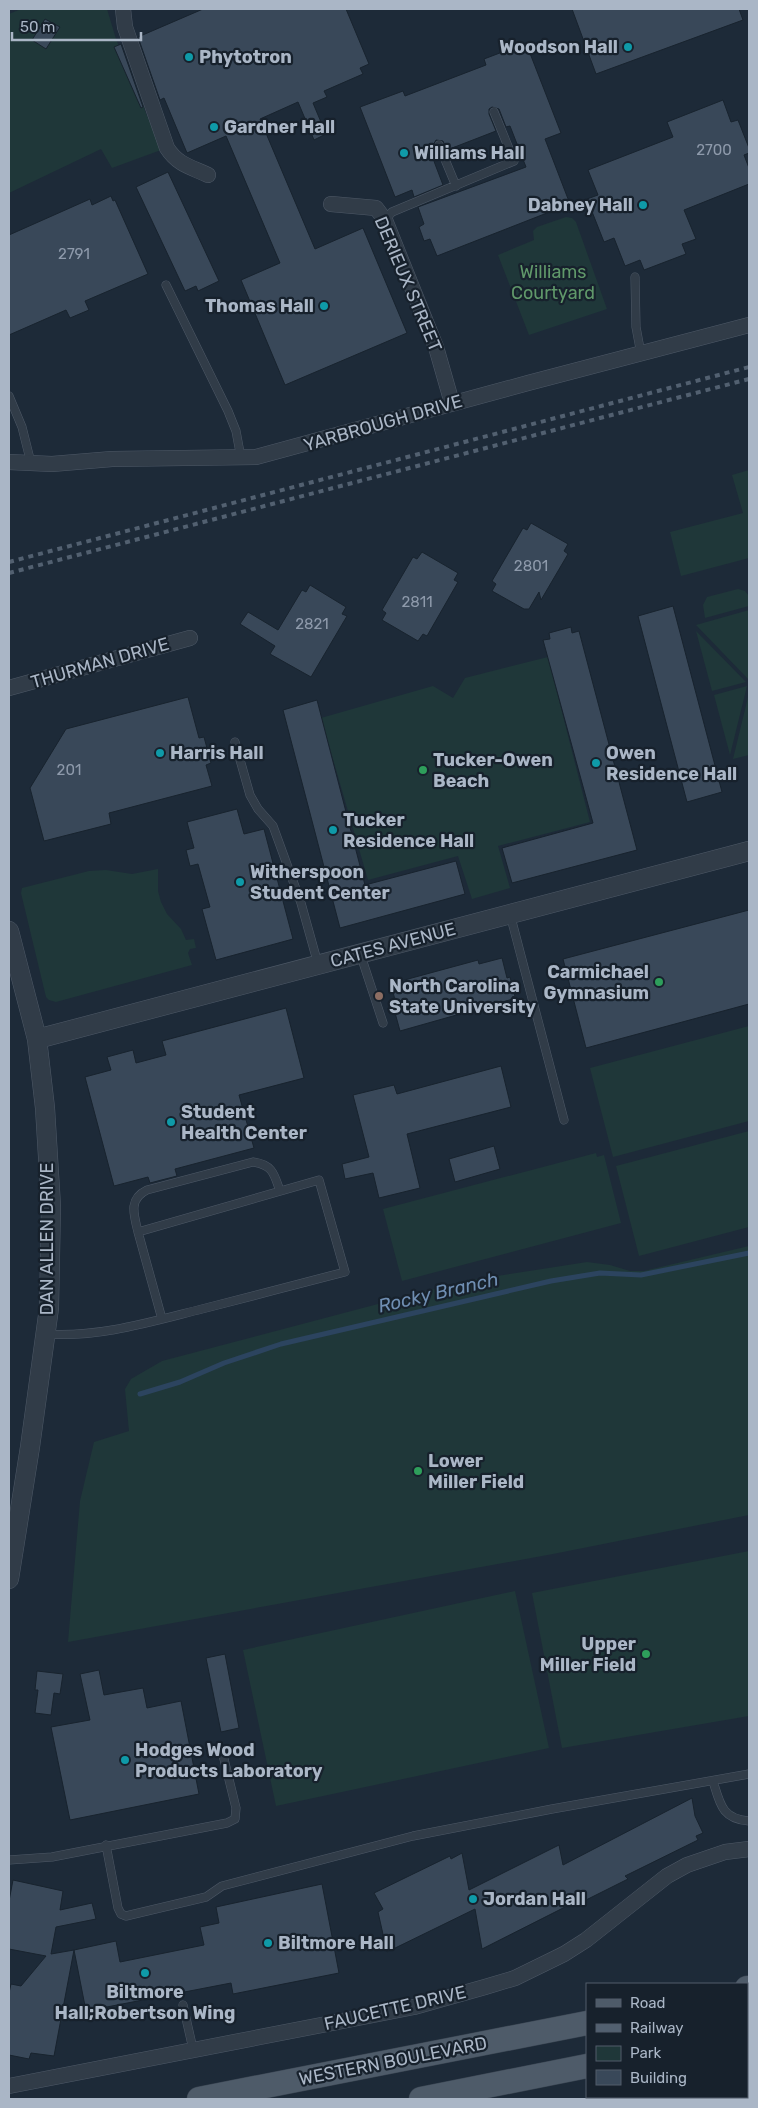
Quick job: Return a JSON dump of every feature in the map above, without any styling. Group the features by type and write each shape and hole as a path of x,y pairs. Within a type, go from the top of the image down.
{"main road":[{"name":"WESTERN BOULEVARD","path":"199,2099 586,2023"},
{"path":"421,2099 501,2088 586,2066"}],"street":[{"path":"123,9 125,27 167,148 174,158 181,163 208,174"},
{"name":"DERIEUX STREET","path":"331,204 376,208 385,220 436,347 452,403"},
{"name":"YARBROUGH DRIVE","path":"9,462 71,463 112,459 256,457 749,325"},
{"name":"THURMAN DRIVE","path":"9,688 190,638"},
{"name":"CATES AVENUE","path":"37,1039 749,851"},
{"name":"DAN ALLEN DRIVE","path":"9,930 37,1039 45,1108 51,1206 49,1308 30,1447 10,1570"},
{"name":"FAUCETTE DRIVE","path":"9,2086 414,2007 515,1978 564,1954 586,1940 667,1876 687,1865 725,1852 749,1849"}],"lane":[{"path":"385,220 392,212 514,162 494,112"},
{"path":"439,145 456,186"},
{"path":"635,277 634,309 641,354"},
{"path":"166,285 228,411 236,431 241,458"},
{"path":"9,396 12,410 26,440 31,463"},
{"path":"235,742 250,795 258,809 273,826 301,903 318,964"},
{"path":"510,914 564,1120"},
{"path":"360,953 383,1023"},
{"path":"162,1319 133,1212 134,1202 138,1195 147,1190 253,1162 263,1164 269,1168 280,1191"},
{"path":"45,1334 97,1333 162,1319 345,1272 319,1180 138,1232"},
{"path":"9,1860 52,1857 227,1823 235,1819 236,1808 223,1755"},
{"path":"106,1845 118,1908 121,1914 126,1916 206,1897 222,1886 413,1836 749,1774"},
{"path":"713,1781 720,1803 726,1814 737,1820 749,1821"},
{"path":"183,2005 193,2049"}],"green space":[{"path":"21,9 107,9 116,39 161,150 112,168 101,149 9,193 9,14"},
{"name":"Williams Courtyard","path":"566,217 572,218 576,222 607,309 529,335 498,255 534,240 533,231 537,227"},
{"path":"749,470 749,558 681,576 670,532 743,513 732,475"},
{"path":"738,589 745,591 749,596 749,606 705,618 703,605 707,597"},
{"path":"749,610 749,675 748,679 696,625"},
{"path":"696,631 746,682 712,691"},
{"path":"548,657 590,822 498,846 510,888 472,899 458,856 368,880 321,718 433,686 453,698 465,678"},
{"path":"747,686 730,755 714,695"},
{"path":"749,693 749,755 733,759"},
{"path":"158,869 158,891 167,914 181,929 186,940 194,939 196,948 190,949 188,953 192,965 56,1002 49,1000 46,997 21,893 22,888 89,871 106,870 132,874"},
{"path":"749,1026 749,1121 613,1157 590,1068"},
{"path":"749,1131 749,1227 639,1256 616,1166"},
{"path":"596,1153 597,1157 604,1155 621,1223 402,1281 383,1209"},
{"name":"Lower Miller Field","path":"749,1246 749,1515 553,1554 68,1642 80,1501 94,1442 129,1431 125,1389 131,1379 162,1361 465,1281 587,1262 610,1265 630,1271 644,1271"},
{"name":"Upper Miller Field","path":"749,1551 749,1716 562,1748 532,1593"},
{"path":"515,1591 549,1748 276,1806 243,1650"}],"building":[{"path":"203,9 346,9 369,64 360,68 363,74 324,91 327,97 313,103 326,134 314,140 298,102 260,119 315,249 363,228 407,333 285,385 241,280 280,263 226,136 187,153 164,98 160,100 138,37"},
{"name":"Woodson Hall","path":"572,9 739,9 743,20 596,74"},
{"path":"45,19 60,27 46,49 32,40"},
{"name":"Williams Hall","path":"526,43 561,133 545,139 570,204 437,256 430,239 424,241 419,227 424,224 418,207 526,167 510,126 506,127 499,109 492,107 489,109 489,114 496,131 447,150 443,141 436,140 433,145 437,154 432,156 443,185 414,197 412,190 395,197 360,107 403,91 405,96 486,65 484,59"},
{"path":"121,44 143,107 141,108 114,47"},
{"name":"Dabney Hall","path":"723,100 731,122 738,120 749,148 749,153 744,155 749,168 749,184 684,210 696,239 682,244 686,254 644,270 640,260 625,266 614,238 604,242 587,199 598,195 588,170 673,137 667,122"},
{"path":"168,172 219,281 198,291 196,286 185,291 136,187"},
{"path":"111,196 113,201 115,200 148,274 85,301 89,310 70,318 66,310 9,335 9,235 90,199 92,205"},
{"path":"531,523 568,544 564,551 568,554 541,600 539,592 529,609 524,609 492,591 496,584 492,581 523,528 527,530"},
{"path":"422,552 458,573 454,580 458,582 427,636 423,634 418,641 382,620 386,613 382,610 413,557 417,559"},
{"path":"310,585 346,607 342,614 347,616 311,677 270,654 275,646 240,624 248,612 278,630 302,590 306,592"},
{"path":"673,606 722,792 687,802 638,616"},
{"name":"Owen Residence Hall","path":"571,627 572,633 579,631 637,850 512,883 502,848 593,823 543,640 550,639 549,633"},
{"path":"188,697 199,738 204,737 211,763 206,765 212,786 109,813 111,824 44,841 30,788 66,729"},
{"name":"Tucker Residence Hall","path":"317,700 365,885 456,861 465,894 340,928 283,710"},
{"name":"Witherspoon Student Center","path":"237,809 244,834 264,829 293,939 216,960 202,909 210,907 198,864 190,866 186,850 194,848 187,822"},
{"name":"Carmichael Gymnasium","path":"749,910 749,1004 586,1048 563,959"},
{"path":"502,958 507,978 510,977 515,996 512,997 513,999 400,1031 394,1009 397,1008 392,988 399,986 397,982 478,960 479,964"},
{"name":"Student Health Center","path":"286,1008 304,1078 239,1095 254,1148 175,1169 177,1176 150,1183 148,1177 114,1186 85,1077 111,1070 107,1057 133,1050 136,1063 166,1055 162,1041"},
{"path":"501,1066 511,1107 407,1134 420,1188 379,1198 373,1173 345,1179 342,1164 369,1157 353,1095 394,1085 397,1094"},
{"path":"494,1146 500,1169 455,1182 449,1159"},
{"path":"225,1654 239,1728 221,1732 206,1658"},
{"name":"Hodges Wood Products Laboratory","path":"99,1670 104,1695 143,1688 147,1708 181,1701 199,1794 70,1820 51,1727 90,1720 80,1674"},
{"path":"37,1671 63,1674 60,1694 54,1693 51,1715 35,1713 38,1690 35,1690"},
{"name":"Jordan Hall","path":"692,1798 695,1816 703,1833 696,1836 698,1840 625,1876 628,1879 574,1906 573,1903 482,1949 475,1909 387,1952 378,1912 383,1909 374,1893 450,1856 451,1859 462,1853 469,1890 559,1845 563,1865"},
{"path":"13,1880 63,1891 60,1910 92,1903 96,1919 56,1927 51,1954 74,1950 54,2056 31,2053 29,2059 9,2055 9,1993 11,1984 21,1986 46,1956 9,1949 9,1901"},
{"name":"Biltmore Hall","path":"322,1884 339,1973 233,1994 231,1983 86,2011 74,1950 116,1941 120,1962 204,1945 200,1927 219,1923 216,1907"}],"waterway":[{"name":"Rocky Branch","path":"140,1394 180,1382 224,1363 281,1344 551,1281 600,1273 641,1275 749,1253"}],"railway":[{"path":"9,562 749,367"},
{"path":"9,573 749,379"}],"place":[{"name":"Woodson Hall","path":"628,47"},
{"name":"Phytotron","path":"189,57"},
{"name":"Gardner Hall","path":"214,127"},
{"name":"Williams Hall","path":"404,153"},
{"name":"Dabney Hall","path":"643,205"},
{"name":"Thomas Hall","path":"324,306"},
{"name":"Harris Hall","path":"160,753"},
{"name":"Owen Residence Hall","path":"596,763"},
{"name":"Tucker-Owen Beach","path":"423,770"},
{"name":"Tucker Residence Hall","path":"333,830"},
{"name":"Witherspoon Student Center","path":"240,882"},
{"name":"Carmichael Gymnasium","path":"659,982"},
{"name":"North Carolina State University","path":"379,996"},
{"name":"Student Health Center","path":"171,1122"},
{"name":"Lower Miller Field","path":"418,1471"},
{"name":"Upper Miller Field","path":"646,1654"},
{"name":"Hodges Wood Products Laboratory","path":"125,1760"},
{"name":"Jordan Hall","path":"473,1899"},
{"name":"Biltmore Hall","path":"268,1943"},
{"name":"Biltmore Hall;Robertson Wing","path":"145,1973"}]}
